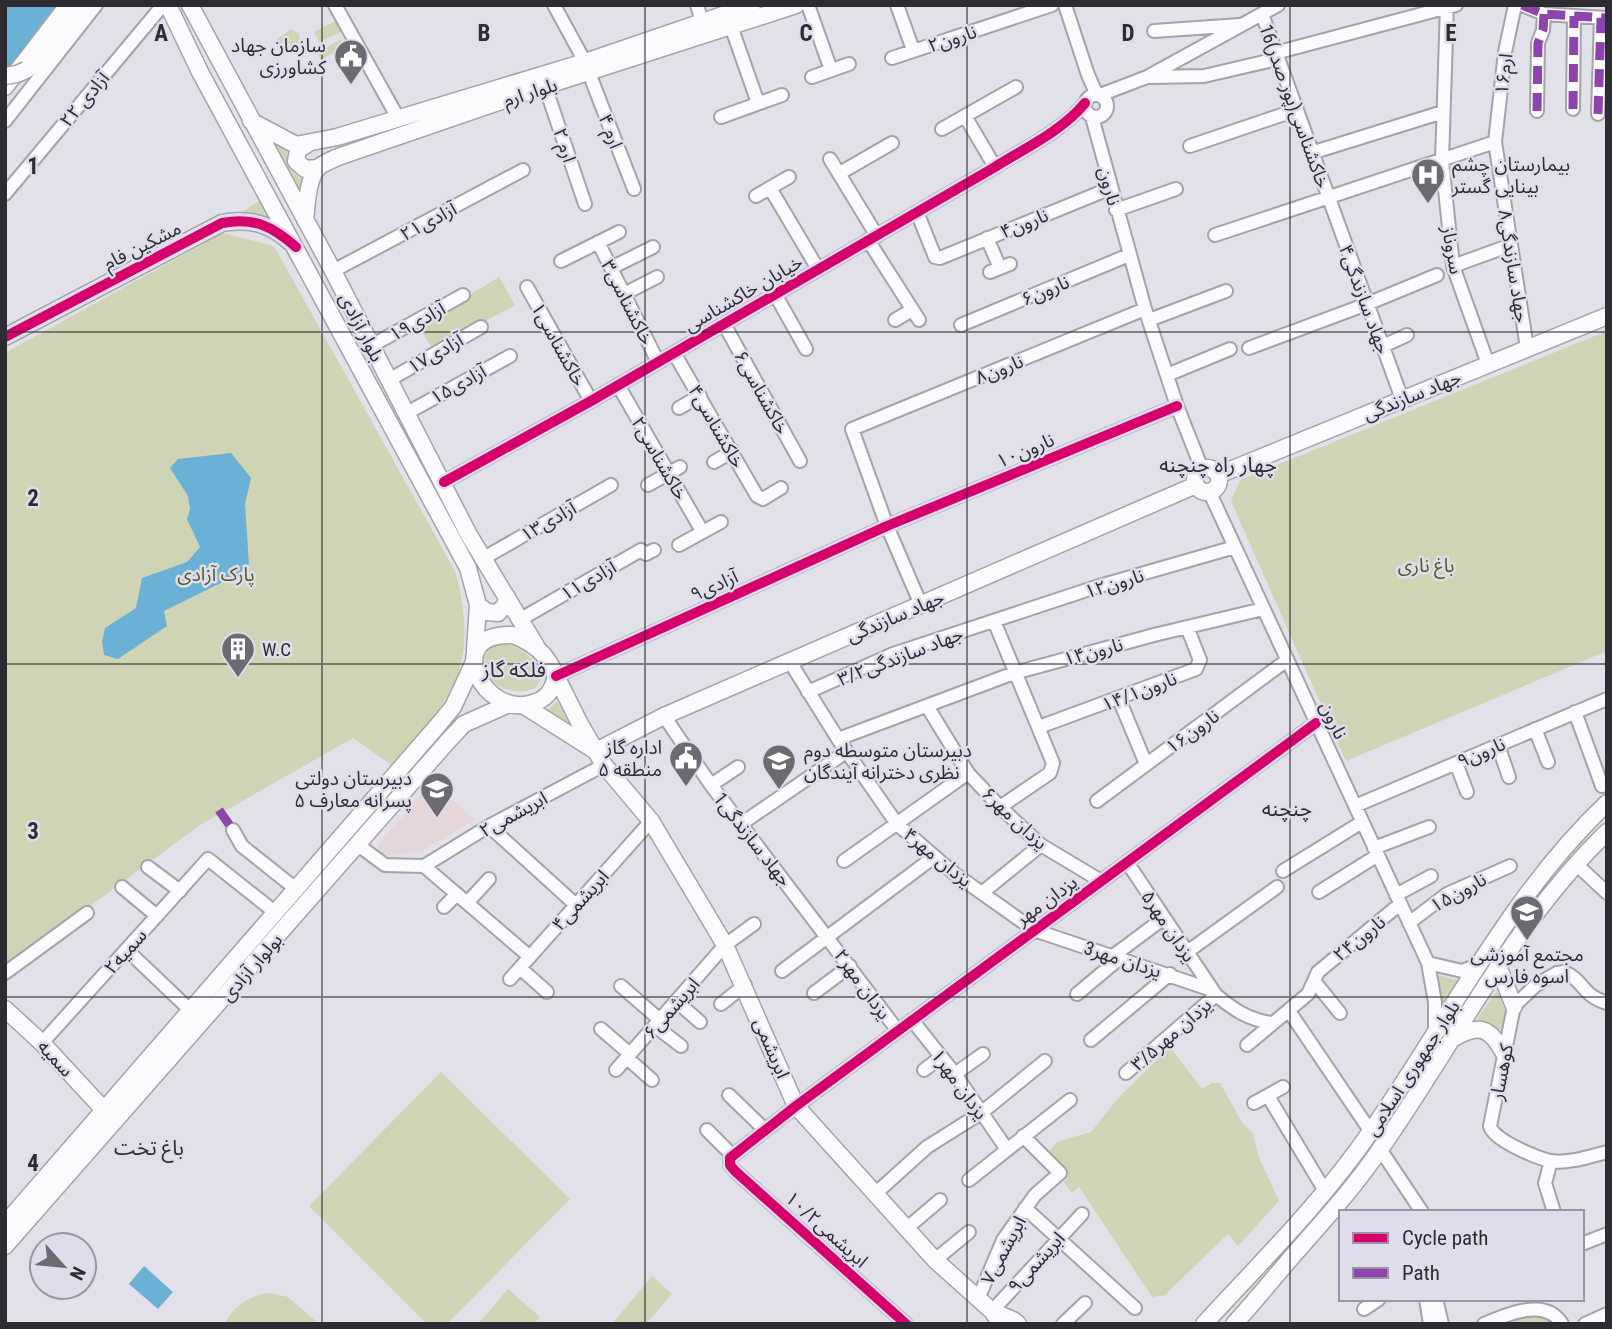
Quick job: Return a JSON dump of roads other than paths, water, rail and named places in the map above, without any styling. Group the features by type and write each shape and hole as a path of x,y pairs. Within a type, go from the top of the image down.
{"main road":[{"path":"5,87 68,5"},
{"path":"5,75 26,70 43,58 87,5"},
{"name":"بلوار آزادی","path":"168,5 200,72 468,568 478,606 474,657"},
{"name":"بلوار آزادی","path":"190,5 470,534 536,646"},
{"name":"بلوار ارم","path":"318,167 357,150 545,86 752,5"},
{"name":"بلوار ارم","path":"251,121 296,145 309,144 587,68 716,17 796,5"},
{"path":"200,72 219,61"},
{"path":"305,220 309,191 318,167 304,169 296,161 299,150 309,144"},
{"name":"مشکین فام","path":"5,337 222,223 240,219 260,224 277,230 296,247"},
{"name":"جهاد سازندگی","path":"600,758 620,738 664,716 1206,480 1607,316"},
{"path":"478,606 487,612 498,612 508,597"},
{"path":"513,635 536,646 551,664 600,758 516,705 491,694 484,687 478,679 474,657 485,639 513,635"},
{"name":"بولوار آزادی","path":"5,1246 296,889 453,707 474,657"},
{"path":"516,705 540,701 549,694 556,676"},
{"name":"بولوار آزادی","path":"5,1224 104,1110 358,845 464,724 516,705"},
{"path":"453,707 466,711 464,724"},
{"path":"580,724 597,736 620,738"},
{"name":"ابریشمی","path":"600,758 650,821 725,945 745,985 796,1106 935,1260 996,1318 1018,1324"},
{"name":"بلوار جمهوری اسلامی","path":"1204,1324 1325,1191 1371,1132 1540,877 1574,834 1607,803"},
{"name":"بلوار جمهوری اسلامی","path":"1343,1207 1498,966 1551,891 1607,832"},
{"path":"1498,966 1514,1006"},
{"name":"سمیه","path":"5,1009 42,1043 104,1110"},
{"path":"1452,1039 1467,1030 1478,1029 1495,1038 1504,1053"},
{"name":"بلوار جمهوری اسلامی","path":"1239,1322 1339,1211"}],"street":[{"path":"5,121 96,5"},
{"name":"آزادی ۲۲","path":"5,194 163,5"},
{"path":"335,5 398,118"},
{"name":"ارم ۴","path":"554,5 587,68 634,189"},
{"path":"697,5 716,17 758,103"},
{"path":"808,5 831,70"},
{"path":"897,5 913,50"},
{"name":"نارون۲","path":"892,58 1052,5"},
{"name":"نارون","path":"1065,5 1096,106 1098,141 1116,210 1177,405 1235,547 1428,963 1433,981 1435,1036"},
{"name":"خیابان خاکشناسی","path":"444,482 818,270 995,167 1075,115 1278,5"},
{"name":"ارم۱۶","path":"1495,142 1506,52 1515,5"},
{"path":"1522,5 1544,14 1604,18 1598,114"},
{"path":"1144,79 1204,76 1450,6"},
{"name":"سروناز","path":"1450,6 1442,161 1453,266 1488,364"},
{"name":"16خاکشناسی(پور صدر)","path":"1262,14 1328,199"},
{"path":"1536,111 1538,44 1543,30 1544,14"},
{"path":"1573,109 1574,16"},
{"path":"1154,31 1244,24"},
{"path":"812,77 849,64"},
{"name":"ارم ۲","path":"545,86 585,204"},
{"path":"942,129 1016,87"},
{"path":"721,117 782,95"},
{"path":"1190,146 1296,110"},
{"path":"1311,153 1443,112"},
{"path":"965,116 995,167"},
{"path":"1215,235 1495,142"},
{"name":"جهاد سازندگی۸","path":"1495,142 1527,348"},
{"path":"840,173 892,143"},
{"path":"830,159 916,315 895,320"},
{"name":"آزادی۲۱","path":"333,271 523,170"},
{"path":"756,196 789,177"},
{"path":"770,188 818,270"},
{"name":"نارون۴","path":"917,212 937,258 1111,188"},
{"path":"1116,210 1176,189"},
{"name":"جهاد سازندگی۴","path":"1328,199 1402,399"},
{"path":"561,261 619,232"},
{"path":"987,237 1000,268"},
{"name":"خاکشناسی۳","path":"598,242 658,362"},
{"path":"1453,266 1511,245"},
{"path":"611,268 653,247"},
{"name":"نارون۶","path":"961,325 1129,255"},
{"path":"1250,348 1437,275"},
{"path":"624,294 657,277"},
{"name":"خاکشناسی۱","path":"527,287 591,401"},
{"name":"نارون۸","path":"887,526 852,429 1147,314 1226,291"},
{"name":"آزادی۱۹","path":"371,346 463,295"},
{"path":"775,295 806,349"},
{"name":"خاکشناسی۶","path":"724,324 800,461"},
{"name":"آزادی۱۷","path":"389,380 481,327"},
{"path":"1383,346 1407,335"},
{"path":"1167,375 1230,349"},
{"name":"خاکشناسی۴","path":"674,353 760,498 763,499 781,488"},
{"name":"آزادی۱۵","path":"407,413 510,356"},
{"name":"خاکشناسی۲","path":"618,385 674,470 702,531"},
{"path":"679,408 700,396"},
{"name":"نارون۱۰","path":"887,526 1177,405"},
{"path":"714,462 733,452"},
{"path":"648,485 674,470"},
{"name":"آزادی۱۳","path":"484,558 611,485"},
{"path":"679,545 721,522"},
{"path":"887,526 920,605"},
{"name":"آزادی۹","path":"556,676 887,526"},
{"name":"نارون۱۲","path":"994,621 1096,587 1235,547"},
{"name":"آزادی۱۱","path":"522,619 641,550 646,554 654,550"},
{"name":"نارون۱۴","path":"838,739 1014,673 1263,609"},
{"path":"994,621 1053,767 1050,773 1000,807"},
{"name":"۳/۲جهاد سازندگی","path":"808,692 893,654 994,621"},
{"name":"۱۴/۱نارون","path":"1039,727 1196,669 1200,660 1187,627"},
{"name":"نارون۱۶","path":"1097,801 1287,660"},
{"name":"یزدان مهر۴","path":"790,662 846,752 897,824 934,857 1034,930"},
{"name":"نارون۹","path":"1355,806 1607,698"},
{"path":"1119,699 1146,764"},
{"name":"یزدان مهر۶","path":"927,706 968,773 1000,807 1041,845 1101,881"},
{"path":"1575,712 1601,786"},
{"name":"1جهاد سازندگی","path":"664,716 712,785 829,938"},
{"name":"یزدان مهر","path":"731,1157 796,1106 1316,723"},
{"path":"1535,729 1548,762"},
{"path":"1498,745 1509,776"},
{"path":"741,824 846,752"},
{"name":"ابریشمی۲","path":"424,866 600,758"},
{"path":"1456,763 1467,792"},
{"path":"712,785 738,766"},
{"path":"844,861 968,773"},
{"name":"ابریشمی۴","path":"510,979 650,821"},
{"path":"1283,871 1362,822"},
{"path":"489,826 576,905"},
{"path":"1319,892 1376,851 1429,827"},
{"path":"233,830 242,846 296,889"},
{"path":"358,845 385,865 424,866 530,957"},
{"path":"983,892 1041,845"},
{"path":"782,971 934,857"},
{"name":"۲سمیه","path":"42,1043 208,859 276,914"},
{"name":"یزدان مهر۵","path":"1126,862 1214,992"},
{"path":"1576,863 1607,893"},
{"name":"نارون۱۵","path":"1409,923 1447,894 1510,866"},
{"path":"148,867 180,891"},
{"name":"نارون۲۴","path":"1247,1045 1308,994 1316,976 1398,900 1431,876"},
{"path":"467,903 489,879"},
{"path":"121,887 157,916"},
{"path":"1187,953 1277,887"},
{"path":"444,907 457,894"},
{"path":"5,973 87,913"},
{"path":"1077,994 1116,957 1164,918"},
{"name":"ابریشمی۶","path":"616,1070 725,945 754,924"},
{"name":"3یزدان مهر","path":"1034,930 1170,974 1214,992"},
{"name":"یزدان مهر۲","path":"829,938 898,1031"},
{"path":"127,950 188,1023"},
{"path":"1428,963 1462,971 1480,964"},
{"path":"814,993 850,966"},
{"path":"520,968 547,992"},
{"path":"1514,1006 1536,985 1564,972 1576,979 1588,995 1607,1003"},
{"path":"1091,1040 1170,974"},
{"path":"1316,976 1340,1013"},
{"path":"721,1004 745,985"},
{"path":"621,986 681,1046"},
{"path":"1214,992 1232,1009 1248,1018 1272,1023"},
{"name":"۳/۵یزدان مهر","path":"1126,1073 1214,992"},
{"path":"676,1001 700,1021"},
{"name":"کوهسار","path":"1514,1006 1491,1131 1502,1140 1551,1161"},
{"path":"1289,1011 1371,1132"},
{"name":"یزدان مهر۱","path":"912,1020 955,1074 1006,1148"},
{"path":"601,1029 652,1080"},
{"path":"955,1074 984,1054"},
{"path":"925,1070 941,1057"},
{"path":"875,1194 928,1147 981,1113 1045,1061"},
{"path":"1254,1103 1283,1087"},
{"path":"729,1096 765,1130"},
{"path":"1268,1096 1325,1191"},
{"path":"969,1180 1006,1148 1070,1100"},
{"name":"۱۰/۲ابریشمی","path":"707,1130 731,1157 730,1165 735,1171 906,1324"},
{"name":"ابریشمی۷","path":"978,1299 1003,1240 1025,1208 1060,1173 1023,1136"},
{"path":"1380,1149 1421,1210"},
{"path":"1553,1210 1545,1183 1551,1161 1607,1152"},
{"path":"907,1228 940,1200"},
{"path":"1025,1208 1135,1307"},
{"name":"ابریشمی۹","path":"996,1318 1058,1238 1082,1213"},
{"path":"935,1260 969,1232"},
{"path":"1584,1243 1607,1234"},
{"path":"1364,1309 1376,1301"},
{"path":"1429,1301 1430,1324"},
{"path":"1430,1301 1442,1324"},
{"path":"1063,1324 1085,1303"},
{"path":"1484,1324 1515,1313 1541,1309 1552,1313 1562,1324"},
{"path":"1585,1324 1607,1314"}],"water":[{"path":"5,5 62,5 5,78"},
{"path":"231,453 251,478 245,504 249,564 239,574 164,611 167,626 118,659 104,655 102,641 105,628 136,608 142,578 187,562 200,547 187,519 190,509 188,496 170,468 178,459"},
{"path":"144,1266 173,1292 158,1309 129,1284"}],"place":[{"name":"سازمان جهاد کشاورزی","path":"351,86"},
{"name":"بیمارستان چشم بینایی گستر","path":"1428,205"},
{"name":"W.C","path":"238,679"},
{"name":"اداره گاز منطقه ۵","path":"686,788"},
{"name":"دبیرستان متوسطه دوم نظری دخترانه آیندگان","path":"779,791"},
{"name":"دبیرستان دولتی پسرانه معارف ۵","path":"437,819"},
{"name":"مجتمع آموزشی اسوه فارس","path":"1527,942"}],"district":[{"name":"چهار راه چنچنه","path":"1218,465"},
{"name":"فلکه گاز","path":"514,670"},
{"name":"چنچنه","path":"1287,809"},
{"name":"باغ تخت","path":"149,1148"}],"park label":[{"name":"باغ ناری","path":"1426,565"},
{"name":"پارک آزادی","path":"216,574"}]}
